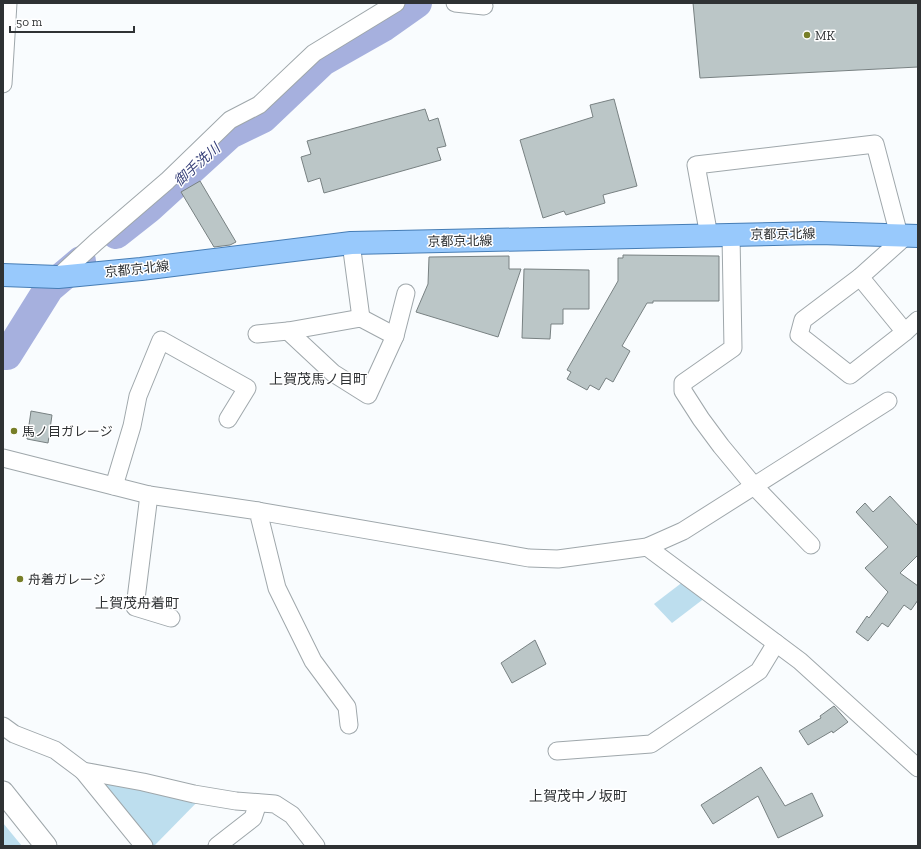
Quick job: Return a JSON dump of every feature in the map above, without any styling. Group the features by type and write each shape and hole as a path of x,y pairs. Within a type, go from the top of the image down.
{"main road":[{"name":"京都京北線","path":"3,275 58,277 140,269 352,243 819,233 908,236"}],"street":[{"path":"3,84 8,3"},
{"path":"58,277 167,181 230,120 259,105 314,53 396,3"},
{"path":"455,3 484,6"},
{"path":"709,236 696,165 876,144 908,236 860,277 803,320 799,335 850,375 918,320"},
{"path":"731,235 733,348 683,383 683,391 721,446 755,487 811,545"},
{"path":"352,243 361,318"},
{"path":"860,277 905,332"},
{"path":"288,330 334,373 368,395 395,336 406,293"},
{"path":"257,334 361,318 395,336"},
{"path":"114,486 132,426 138,396 161,340 247,388 228,419"},
{"path":"3,458 149,495 258,510 529,558 558,559 647,547 683,531 755,487 888,401"},
{"path":"149,495 135,607 171,618"},
{"path":"258,510 277,588 312,661 347,707 349,724"},
{"path":"647,547 800,661 918,768"},
{"path":"557,751 651,744 759,671 776,644"},
{"path":"3,726 14,734 55,750 83,771 144,846"},
{"path":"83,771 143,782 198,795 275,804 292,815 316,846"},
{"path":"3,792 46,846"},
{"path":"217,846 253,818 258,803"}],"shaded area":[{"path":"688,578 710,594 672,623 654,604"},
{"path":"89,778 203,796 154,846 144,846"},
{"path":"3,823 22,846 3,846"}],"building":[{"name":"MK","path":"693,3 918,3 918,67 700,78"},
{"path":"614,99 637,186 603,195 605,203 566,215 564,211 543,218 520,140 593,117 590,105"},
{"path":"425,109 429,121 438,118 446,146 437,148 441,160 324,193 320,178 308,182 301,157 311,154 307,141"},
{"path":"200,181 236,242 230,245 214,247 181,192"},
{"path":"623,255 719,256 719,301 653,301 653,303 647,303 622,346 630,351 613,382 606,378 599,390 590,385 587,390 567,379 571,372 567,370 618,281 618,258 623,258"},
{"path":"509,256 509,269 521,269 498,337 416,312 428,284 429,257"},
{"path":"524,269 589,270 589,309 563,309 563,324 551,324 550,339 522,338"},
{"path":"31,411 52,415 48,443 27,439"},
{"path":"890,496 918,526 918,555 900,573 918,586 918,600 911,610 904,605 888,627 882,623 868,641 856,632 867,616 869,618 888,592 865,568 888,547 856,512 865,503 873,512"},
{"path":"535,640 546,664 512,683 501,663"},
{"path":"834,706 848,722 833,733 832,731 808,745 799,731 821,718 820,716"},
{"path":"761,767 785,806 812,793 823,816 778,838 758,796 713,824 701,805"}],"waterway":[{"name":"御手洗川","path":"116,234 149,208 230,134 263,118 323,61 383,27 417,3"},
{"name":"御手洗川","path":"3,355 7,355 49,288 81,261"}],"place":[{"name":"MK","path":"807,35"},
{"name":"馬ノ目ガレージ","path":"14,431"},
{"name":"舟着ガレージ","path":"20,579"}],"district":[{"name":"上賀茂馬ノ目町","path":"318,379"},
{"name":"上賀茂舟着町","path":"137,603"},
{"name":"上賀茂中ノ坂町","path":"578,796"}]}
